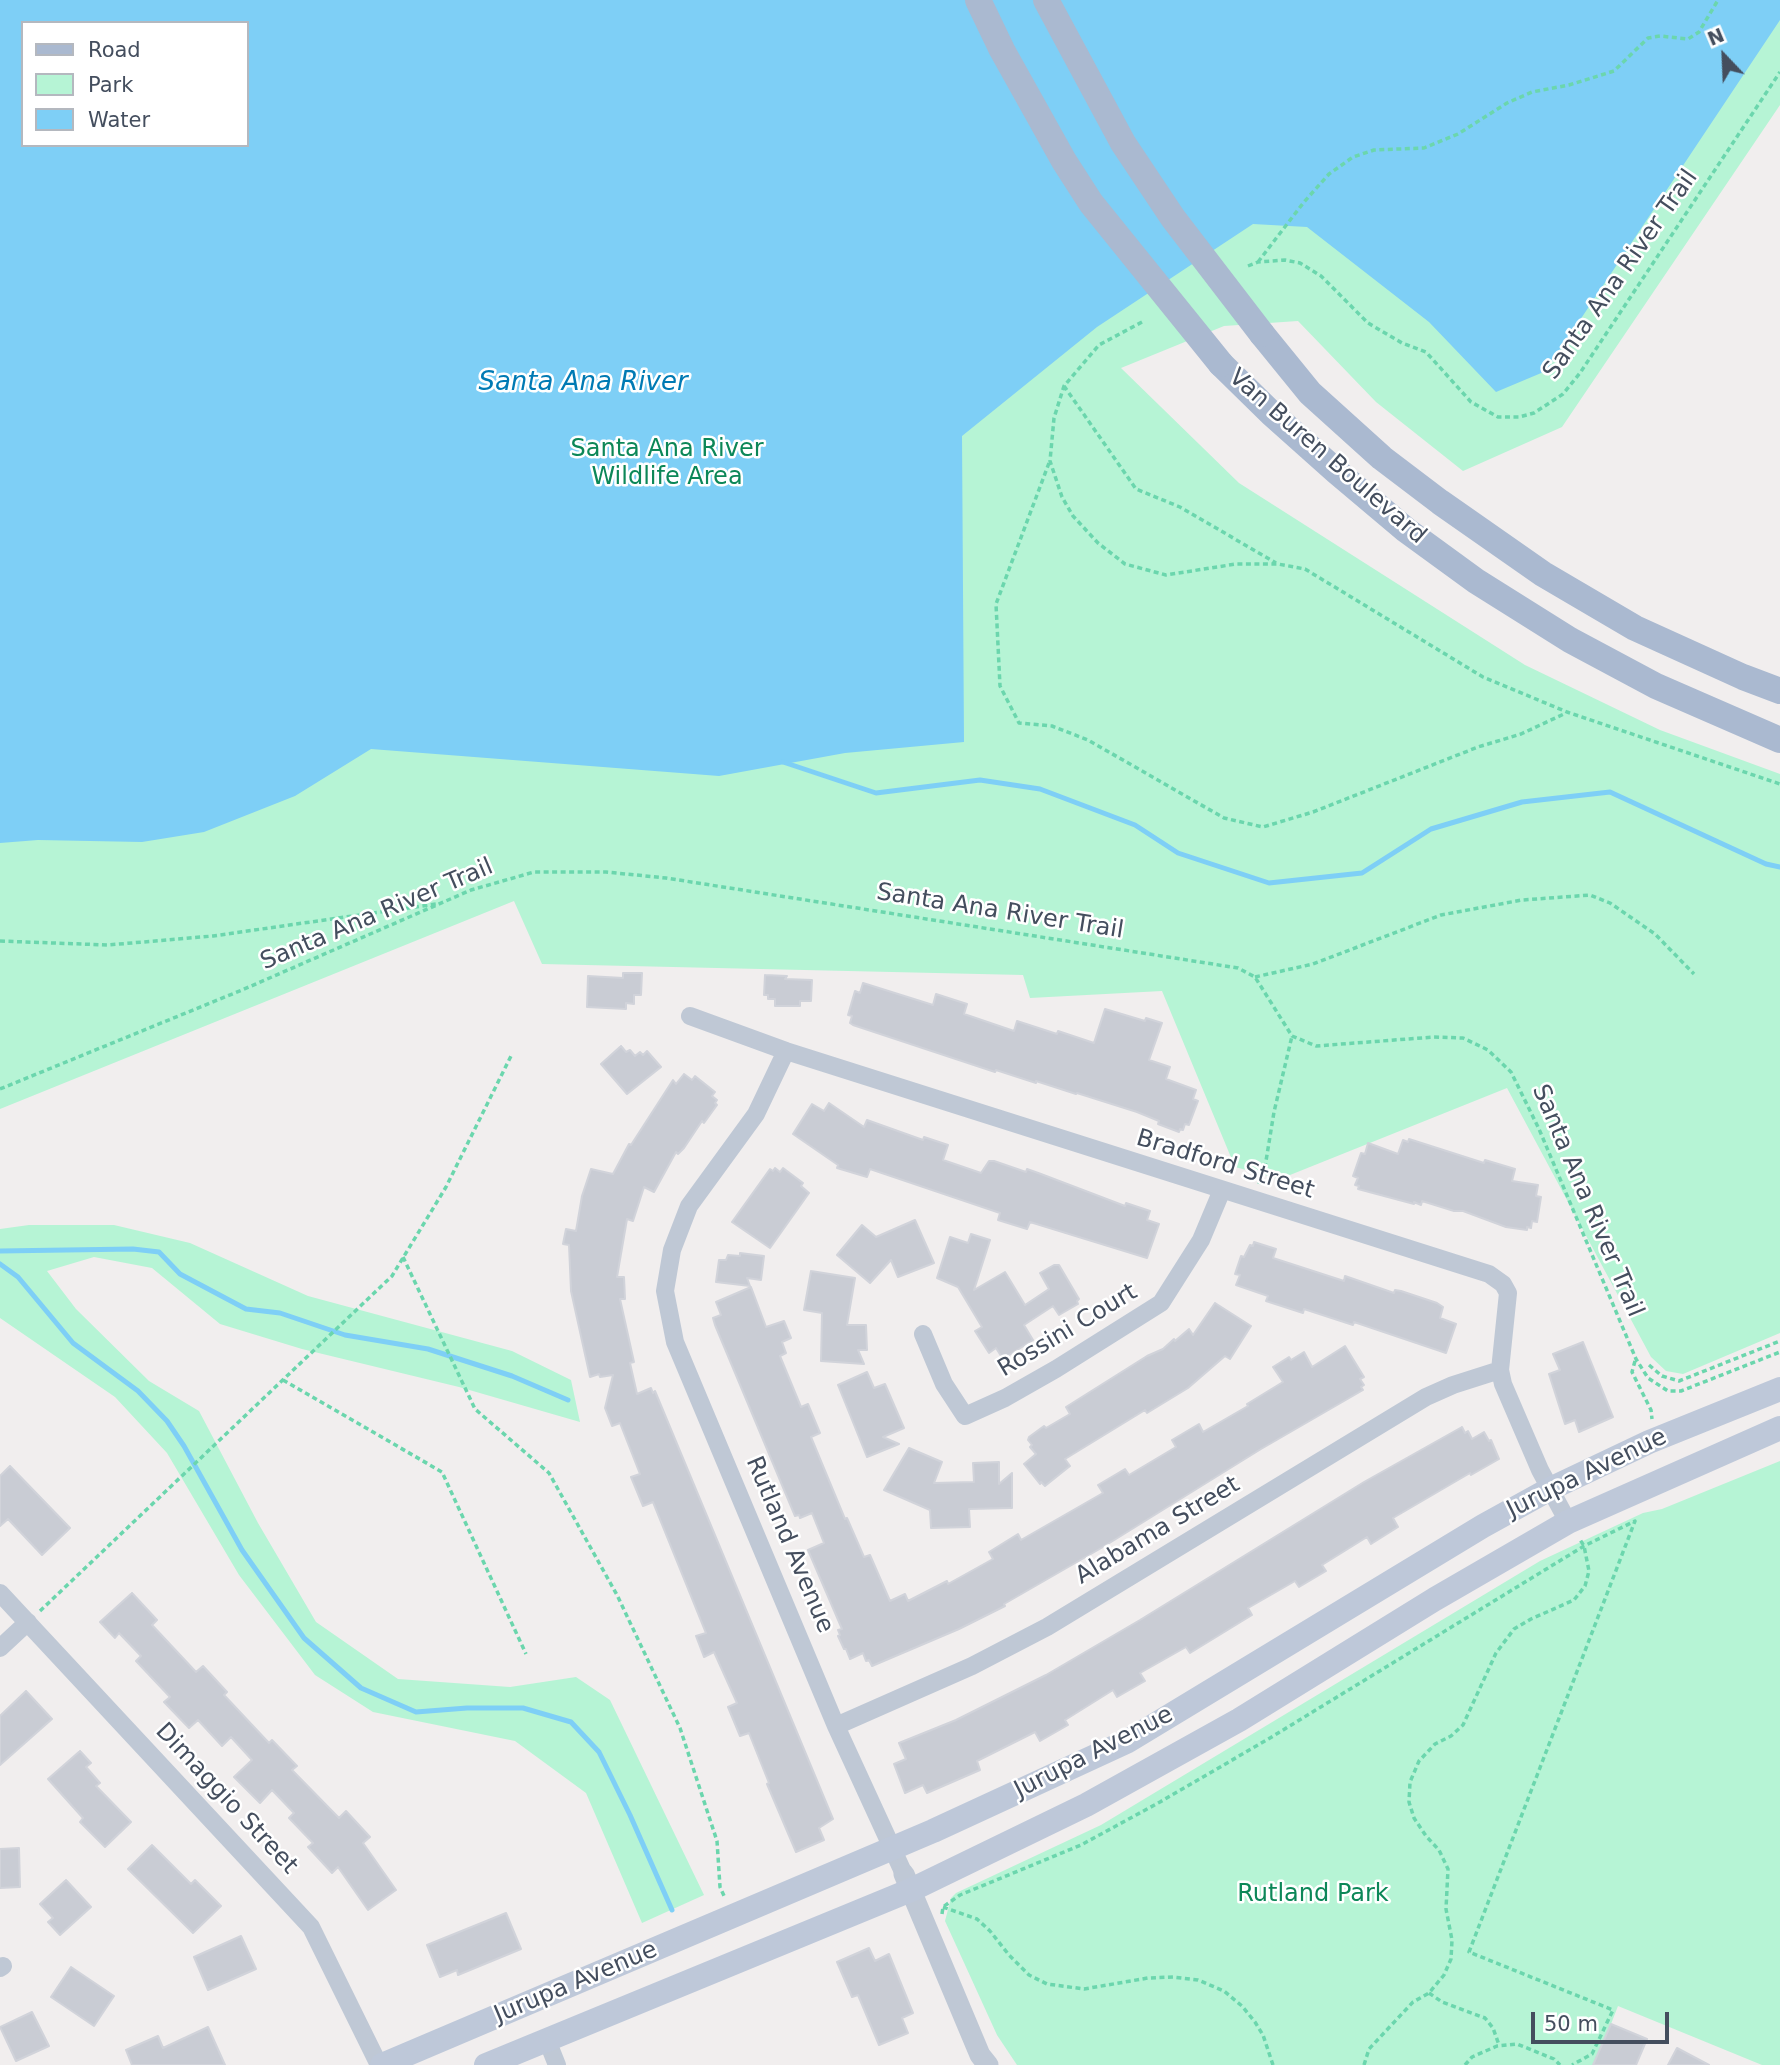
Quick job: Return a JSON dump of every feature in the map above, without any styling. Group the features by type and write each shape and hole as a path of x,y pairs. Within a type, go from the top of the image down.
{"main road":[{"name":"Van Buren Boulevard","path":"978,0 1064,161 1091,203 1221,364 1270,413 1406,530 1476,581 1570,640 1644,680 1780,740"},
{"name":"Van Buren Boulevard","path":"1046,0 1123,143 1173,218 1310,393 1382,458 1543,574 1636,628 1780,691"},
{"name":"Jurupa Avenue","path":"380,2065 933,1831 1128,1741 1550,1489 1656,1439 1780,1388"},
{"name":"Jurupa Avenue","path":"486,2065 1087,1805 1227,1727 1434,1598 1568,1522 1780,1428"}],"street":[{"name":"Bradford Street","path":"690,1016 786,1051 1489,1274 1503,1284 1508,1293 1500,1370 1503,1384 1550,1489 1568,1522"},
{"name":"Rutland Avenue","path":"786,1051 756,1114 689,1206 672,1250 665,1291 675,1342 836,1726 908,1882 980,2055 988,2065"},
{"name":"Rossini Court","path":"923,1334 944,1384 965,1416 1004,1398 1056,1369 1161,1303 1201,1240 1222,1190"},
{"name":"Alabama Street","path":"836,1726 972,1667 1046,1628 1426,1397 1500,1370"},
{"name":"Dimaggio Street","path":"0,1593 311,1927 380,2065"},
{"path":"0,1648 28,1622"},
{"path":"547,2040 557,2065"}],"path":[{"path":"1258,262 1329,174 1353,157 1374,150 1424,148 1458,134 1507,103 1532,93 1614,71 1648,38 1688,38 1699,32 1718,0"},
{"name":"Santa Ana River Trail","path":"1248,266 1258,262 1285,260 1300,263 1321,276 1367,323 1402,343 1426,352 1471,402 1498,417 1519,417 1535,413 1563,394 1580,373 1780,72"},
{"path":"1142,322 1100,345 1064,386 1054,418 1050,461 996,604 1000,686 1019,723 1052,726 1088,740 1224,818 1263,827 1313,812 1478,747 1521,734 1567,712"},
{"path":"1064,386 1136,489 1180,507 1278,564"},
{"path":"1050,461 1062,497 1073,516 1098,543 1125,564 1166,575 1236,564 1278,564 1305,569 1483,677 1567,712 1780,784"},
{"name":"Santa Ana River Trail","path":"0,1089 243,990 471,890 534,872 606,872 666,878 1216,964 1238,968 1255,977"},
{"path":"1254,1199 1265,1167 1273,1112 1292,1036 1255,977 1312,964 1441,915 1522,900 1590,895 1610,902 1655,934 1694,974"},
{"path":"0,941 108,945 213,936 441,903"},
{"name":"Santa Ana River Trail","path":"1292,1036 1316,1046 1434,1037 1463,1038 1488,1050 1511,1072 1539,1129 1636,1359 1656,1385 1668,1391 1681,1391 1780,1352"},
{"path":"28,1622 392,1276 446,1187 512,1054"},
{"path":"403,1258 475,1409 549,1473 617,1595 680,1728 717,1841 720,1887 732,1916"},
{"path":"1649,1365 1662,1376 1679,1381 1780,1341"},
{"path":"1636,1359 1632,1372 1651,1410 1656,1439"},
{"path":"283,1380 442,1472 526,1654"},
{"path":"1273,2065 1263,2035 1255,2022 1242,2006 1224,1991 1198,1980 1173,1977 1148,1978 1084,1989 1047,1984 1028,1975 977,1919 943,1907 960,1895 1081,1845 1160,1802 1584,1546 1635,1521 1469,1952 1613,2010 1592,2054 1572,2065"},
{"path":"1364,2065 1369,2049 1413,2002 1429,1993 1444,1975 1451,1959 1452,1940 1446,1909 1448,1869 1439,1850 1414,1818 1409,1802 1409,1782 1419,1761 1434,1744 1451,1736 1463,1725 1496,1653 1514,1629 1574,1601 1585,1586 1589,1571 1584,1546"},
{"path":"1429,1993 1442,2002 1485,2018 1493,2028 1500,2046"},
{"path":"1465,2065 1472,2057 1500,2046 1517,2044 1554,2059 1560,2065"}],"green space":[{"name":"Santa Ana River Wildlife Area","path":"0,0 1780,0 1780,105 1562,427 1463,471 1376,402 1298,321 1224,326 1121,368 1239,483 1525,665 1660,730 1780,774 1780,1333 1683,1374 1666,1371 1651,1357 1507,1088 1280,1179 1235,1167 1162,991 1030,998 1023,975 542,964 514,901 0,1109"},
{"path":"29,1225 114,1225 190,1243 308,1296 512,1351 571,1380 580,1422 459,1387 302,1349 220,1324 152,1268 94,1257 47,1271 76,1309 149,1381 199,1411 258,1523 316,1622 398,1679 510,1687 576,1677 610,1700 704,1895 642,1923 586,1793 515,1741 373,1712 315,1675 239,1575 167,1453 115,1397 0,1318 0,1229"},
{"name":"Rutland Park","path":"1780,1461 1780,2065 1762,2065 1618,2006 1595,2065 1017,2065 997,2035 945,1921 951,1898 956,1893 1101,1825 1540,1561 1643,1513 1662,1509"}],"water":[{"name":"Santa Ana River","path":"0,0 1780,0 1780,20 1546,371 1496,392 1429,322 1307,227 1253,224 1097,327 962,436 964,742 845,753 719,776 371,749 295,796 204,832 142,842 38,840 0,843"}],"building":[{"path":"623,973 642,973 641,995 634,995 634,1004 626,1003 626,1009 587,1007 588,976 623,978"},
{"path":"765,975 812,980 811,1001 800,1001 800,1006 775,1006 775,999 768,999 768,995 764,995"},
{"path":"863,983 933,1005 936,994 967,1004 964,1014 1014,1031 1017,1021 1094,1043 1105,1009 1145,1021 1146,1018 1162,1023 1149,1060 1170,1067 1166,1079 1196,1090 1193,1099 1198,1101 1189,1125 1185,1124 1179,1132 1137,1112 1036,1081 996,1070 995,1072 853,1025 850,1023 852,1016 848,1015 855,991 860,993"},
{"path":"621,1046 635,1056 640,1052 643,1055 647,1051 661,1067 627,1094 601,1064"},
{"path":"684,1074 692,1080 695,1076 715,1092 712,1096 717,1100 717,1105 704,1123 702,1121 684,1148 678,1154 676,1152 654,1192 644,1187 633,1221 627,1219 617,1277 624,1277 625,1299 620,1299 634,1362 630,1363 637,1394 651,1388 653,1393 655,1391 833,1819 819,1828 824,1840 796,1852 749,1733 740,1736 728,1707 737,1703 714,1652 704,1657 696,1636 706,1633 653,1502 643,1506 631,1477 640,1474 620,1423 612,1426 605,1408 613,1375 600,1377 599,1374 590,1377 571,1291 569,1245 563,1244 566,1229 576,1231 582,1196 591,1169 613,1174 629,1144 631,1145 673,1080 676,1084"},
{"path":"829,1103 864,1127 867,1120 923,1140 924,1137 948,1145 943,1160 981,1173 989,1161 994,1161 1026,1172 1027,1169 1125,1206 1126,1203 1150,1211 1147,1220 1159,1224 1147,1258 1030,1222 1027,1229 998,1220 1000,1213 870,1169 867,1177 837,1168 838,1165 793,1134 812,1104 824,1111"},
{"path":"1409,1139 1484,1163 1485,1160 1515,1169 1512,1181 1538,1185 1536,1196 1541,1197 1537,1222 1532,1221 1531,1228 1527,1227 1527,1230 1506,1227 1463,1211 1454,1211 1422,1201 1421,1205 1414,1204 1358,1189 1359,1186 1355,1185 1358,1178 1353,1176 1361,1153 1365,1154 1368,1143 1398,1154 1403,1140 1408,1142"},
{"path":"775,1168 780,1172 783,1168 803,1183 801,1186 809,1193 770,1248 732,1222 770,1169 773,1171"},
{"path":"915,1220 934,1263 898,1277 891,1260 870,1283 837,1255 862,1225 876,1237"},
{"path":"971,1234 990,1240 974,1290 1005,1272 1025,1305 1049,1289 1040,1273 1059,1265 1079,1299 1078,1304 1059,1315 1053,1306 1024,1325 1033,1340 1003,1359 996,1348 989,1353 975,1331 982,1327 958,1287 937,1278 950,1237 968,1243"},
{"path":"1254,1242 1276,1249 1273,1258 1344,1281 1345,1276 1394,1293 1395,1290 1401,1291 1437,1303 1443,1307 1440,1318 1456,1324 1446,1353 1354,1322 1353,1325 1304,1309 1303,1313 1266,1301 1268,1296 1236,1285 1240,1275 1235,1274 1241,1256 1244,1257"},
{"path":"740,1253 764,1256 761,1280 747,1278 750,1286 716,1282 719,1260 726,1260 728,1255 740,1256"},
{"path":"811,1271 855,1278 847,1325 866,1325 867,1350 858,1350 864,1364 821,1361 822,1313 804,1310"},
{"path":"751,1287 766,1327 784,1321 791,1338 782,1342 786,1353 780,1356 801,1407 808,1404 820,1433 811,1437 845,1519 847,1518 864,1557 870,1555 890,1601 905,1594 908,1601 947,1581 948,1584 993,1559 989,1552 1018,1534 1021,1540 1103,1493 1098,1485 1125,1469 1129,1475 1176,1447 1172,1440 1199,1424 1203,1432 1248,1406 1247,1404 1283,1382 1273,1367 1289,1357 1291,1360 1304,1352 1312,1367 1345,1346 1364,1377 1360,1379 1364,1385 1361,1387 1363,1390 1004,1604 1005,1606 872,1666 863,1653 850,1659 838,1636 838,1630 842,1629 808,1550 824,1543 812,1513 800,1518 799,1515 795,1516 715,1325 713,1318 721,1315 716,1302"},
{"path":"1215,1303 1251,1326 1230,1359 1225,1356 1188,1388 1147,1413 1145,1410 1065,1459 1070,1466 1045,1486 1041,1482 1040,1484 1024,1464 1036,1454 1030,1447 1032,1445 1029,1437 1044,1426 1046,1428 1070,1414 1066,1407 1147,1356 1163,1349 1189,1329 1193,1335"},
{"path":"1583,1342 1613,1417 1579,1432 1575,1420 1565,1424 1549,1374 1560,1370 1553,1354"},
{"path":"867,1372 874,1388 885,1384 904,1428 883,1437 899,1444 867,1457 838,1385"},
{"path":"1462,1427 1472,1439 1484,1432 1489,1441 1491,1440 1499,1459 1393,1518 1398,1527 1371,1544 1367,1537 1322,1565 1326,1571 1299,1587 1295,1581 1248,1608 1252,1615 1190,1653 1186,1647 1140,1673 1145,1681 1117,1697 1113,1690 1065,1720 1068,1725 1040,1741 1035,1732 977,1761 980,1770 927,1793 923,1785 905,1793 894,1764 906,1759 899,1743 956,1720 1046,1675 1364,1482"},
{"path":"909,1448 942,1462 934,1483 974,1482 973,1463 999,1462 999,1484 1012,1473 1012,1508 969,1509 970,1527 931,1528 930,1510 884,1490"},
{"path":"10,1466 70,1528 42,1555 8,1519 0,1526 0,1476"},
{"path":"132,1593 157,1620 152,1625 196,1672 203,1666 227,1692 224,1695 269,1743 272,1740 297,1766 292,1770 339,1818 346,1811 370,1837 363,1843 396,1890 368,1910 338,1867 332,1873 308,1847 313,1843 289,1818 294,1813 272,1790 260,1803 234,1777 252,1760 231,1737 222,1746 198,1720 189,1728 164,1702 170,1697 136,1661 141,1656 119,1633 115,1638 100,1622"},
{"path":"26,1691 52,1719 0,1765 0,1716"},
{"path":"80,1751 91,1763 86,1767 100,1783 96,1786 131,1822 105,1847 80,1822 83,1818 48,1779"},
{"path":"152,1845 191,1884 195,1880 221,1906 193,1933 128,1869"},
{"path":"19,1848 20,1887 0,1888 0,1849"},
{"path":"66,1880 91,1907 60,1935 48,1922 53,1918 40,1904"},
{"path":"506,1913 521,1949 458,1975 457,1970 440,1977 427,1945"},
{"path":"241,1936 256,1969 208,1990 194,1957"},
{"path":"869,1948 875,1961 889,1954 913,2013 902,2018 908,2033 879,2045 858,1995 852,1997 837,1962"},
{"path":"71,1967 114,1996 94,2026 51,1997"},
{"path":"32,2012 49,2046 16,2061 0,2027"},
{"path":"1611,2024 1647,2039 1636,2065 1593,2065"},
{"path":"208,2027 225,2065 132,2065 126,2050 158,2036 163,2048"},
{"path":"1677,2048 1709,2065 1668,2065"}],"waterway":[{"path":"783,762 876,793 980,780 1040,789 1135,825 1178,853 1269,883 1362,873 1431,829 1522,802 1610,792 1766,864 1780,867"},
{"path":"0,1251 133,1249 159,1252 180,1274 246,1309 280,1313 345,1335 428,1349 512,1376 568,1400"},
{"path":"0,1264 18,1277 73,1343 138,1391 167,1421 184,1446 242,1550 304,1638 361,1688 416,1712 523,1708 571,1722 599,1752 672,1910"}]}
